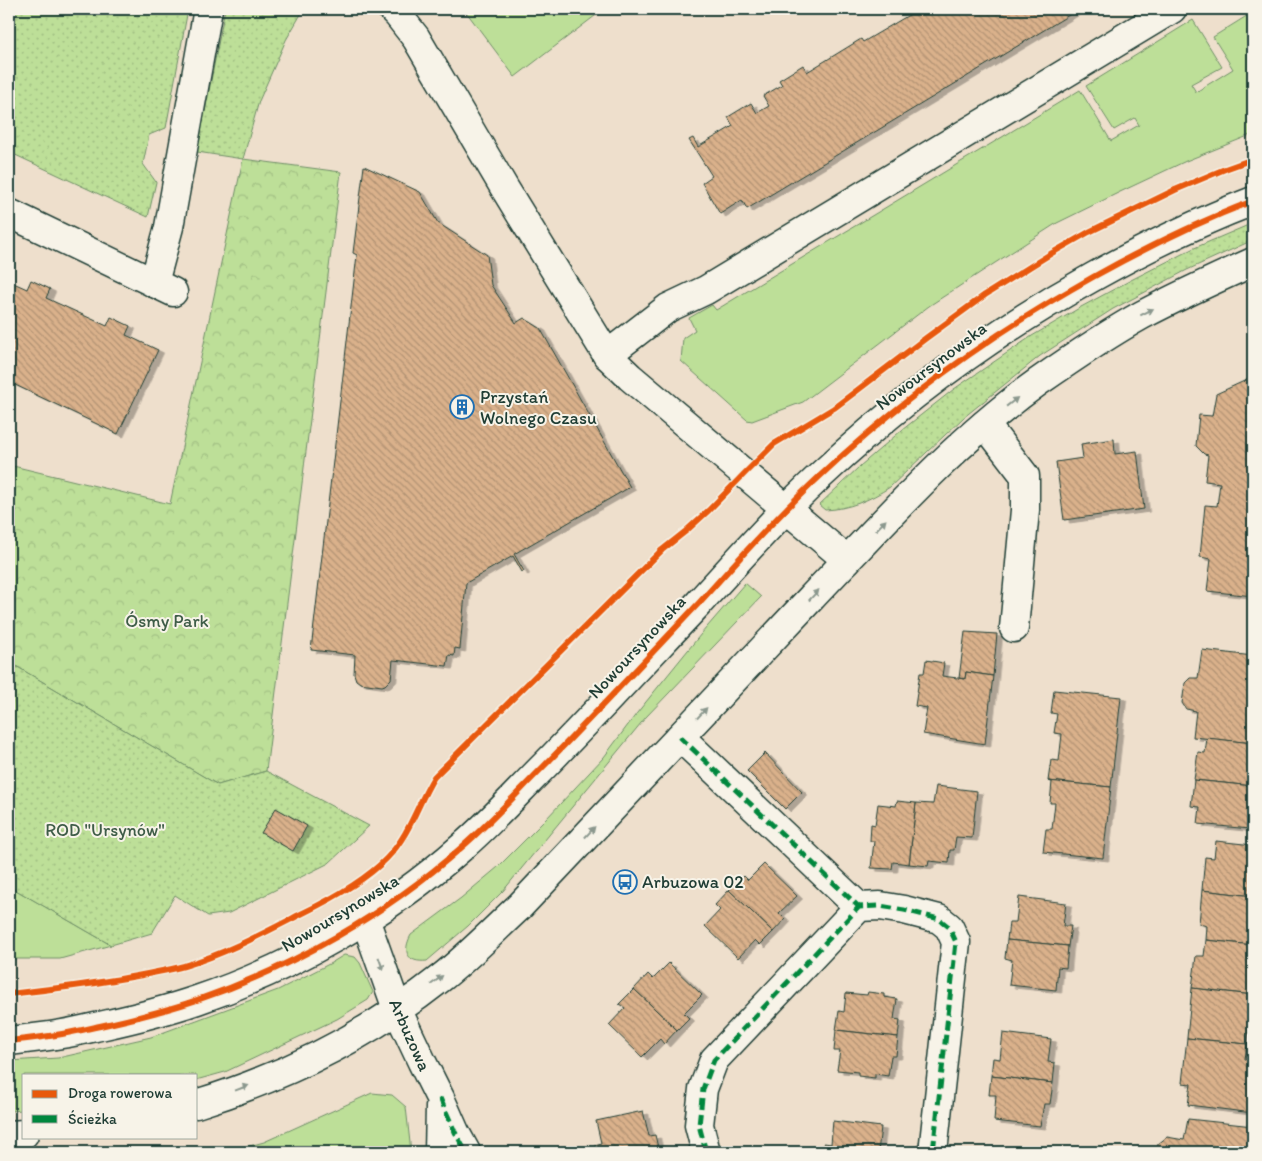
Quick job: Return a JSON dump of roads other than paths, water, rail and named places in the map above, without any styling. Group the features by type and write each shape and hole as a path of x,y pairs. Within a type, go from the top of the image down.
{"street":[{"path":"9,213 164,287 169,227 208,9"},
{"path":"392,9 416,38 505,189 607,355 630,377 847,560"},
{"path":"607,355 668,308 706,290 1172,9"},
{"name":"Nowoursynowska","path":"9,1041 65,1034 131,1019 196,1000 266,973 328,941 365,919 416,884 490,820 587,722 786,509 853,446 897,409 946,370 1054,299 1114,265 1172,236 1253,201"},
{"path":"198,1103 241,1089 290,1069 353,1036 442,978 520,906 847,560 953,452 1036,384 1080,353 1140,316 1253,262"},
{"path":"985,424 1025,476 1025,510 1014,628"},
{"path":"680,737 858,907"},
{"path":"706,1152 699,1125 703,1089 714,1060 858,907 880,906 938,919 949,927 956,942 933,1152"},
{"name":"Arbuzowa","path":"365,919 397,1008 440,1098 439,1152"},
{"path":"440,1098 466,1152"},
{"path":"9,1135 22,1134"}],"place":[{"name":"Przystań Wolnego Czasu","path":"462,407"},
{"name":"Arbuzowa 02","path":"625,882"}],"park label":[{"name":"Ósmy Park","path":"167,621"},
{"name":"ROD \"Ursynów\"","path":"105,830"}]}
